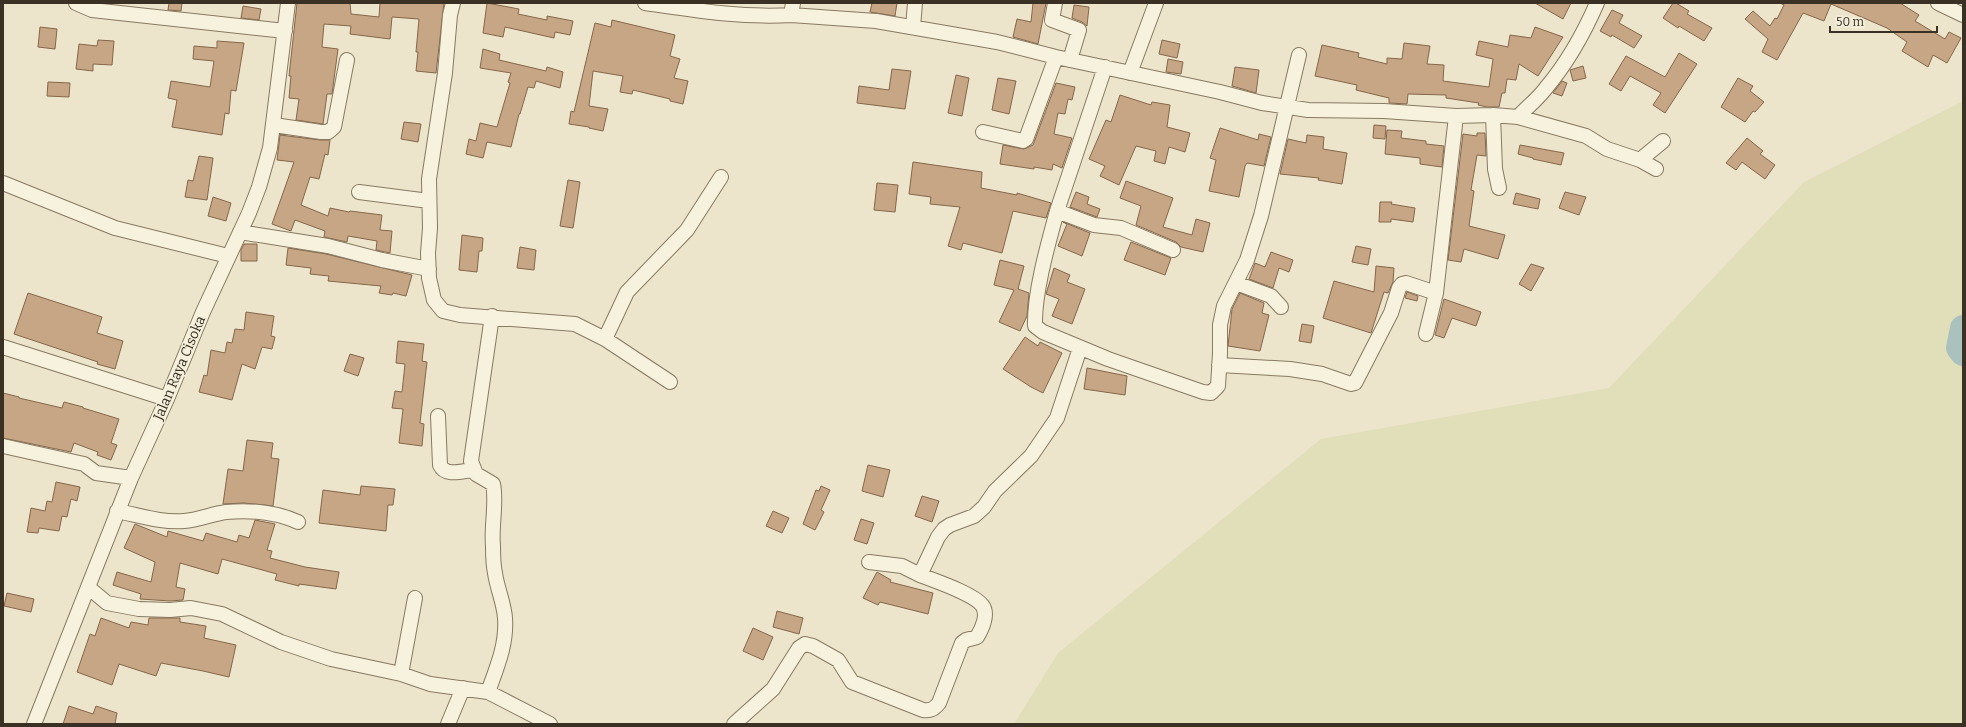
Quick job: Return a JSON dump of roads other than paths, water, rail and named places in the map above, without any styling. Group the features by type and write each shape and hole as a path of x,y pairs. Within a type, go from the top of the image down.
{"street":[{"path":"76,3 92,10 285,31"},
{"name":"Jalan Raya Cisoka","path":"34,724 117,511 167,399 187,346 249,213 265,169 274,125 288,3"},
{"path":"453,3 450,15 445,73 429,178 430,228 428,269 434,300 443,311 460,315 492,316 575,324 605,339 670,382"},
{"path":"644,3 716,14 792,9 876,21 997,42 1063,59 1220,92 1262,103 1308,110 1384,111 1456,116 1493,115 1518,117 1586,136 1607,149 1640,160 1656,170"},
{"path":"913,27 915,3"},
{"path":"983,132 1023,141 1026,140 1063,59 1079,30 1052,20 1055,3"},
{"path":"1130,73 1156,3"},
{"path":"1518,117 1546,89 1560,69 1586,28 1596,3"},
{"path":"1938,3 1963,15"},
{"path":"1105,67 1057,211 1044,266 1035,316 1035,326 1043,332 1080,348 1203,392 1211,393 1218,386 1220,325 1224,306 1247,260 1261,216 1299,55"},
{"path":"274,125 321,132 328,132 334,127 347,60"},
{"path":"1493,115 1495,169 1498,188"},
{"path":"1426,334 1436,293 1456,116"},
{"path":"1640,160 1663,141"},
{"path":"605,339 628,292 687,230 721,177"},
{"path":"3,183 115,228 228,256"},
{"path":"360,192 429,201"},
{"path":"1057,211 1094,225 1121,228 1173,250"},
{"path":"240,232 328,246 382,260 428,269"},
{"path":"1236,282 1271,296 1281,307"},
{"path":"1219,364 1290,369 1322,374 1351,384 1355,383 1391,313 1399,288 1402,284 1406,283 1436,293"},
{"path":"473,470 471,461 492,316"},
{"path":"3,347 167,399"},
{"path":"920,575 938,537 944,529 950,525 974,516 984,507 995,491 1031,456 1057,418 1080,348"},
{"path":"438,416 441,469 444,471 454,472 473,470 493,484 495,494 492,544 495,573 505,616 503,650 488,692"},
{"path":"3,446 84,464 96,473 131,478"},
{"path":"117,511 161,520 184,521 226,512 250,512 283,515 298,522"},
{"path":"734,724 772,689 799,648 805,644 813,646 838,660 852,682 923,710 929,711 935,708 945,689 960,648 966,640 976,637 984,619 985,612 982,605 964,593 902,566 869,562"},
{"path":"88,587 107,602 139,609 170,610 190,608 222,614 281,642 331,659 401,674 430,684 488,692 550,724"},
{"path":"401,674 415,598"},
{"path":"448,724 463,688"}],"waterway":[{"path":"1963,328 1959,348 1963,353"}]}
